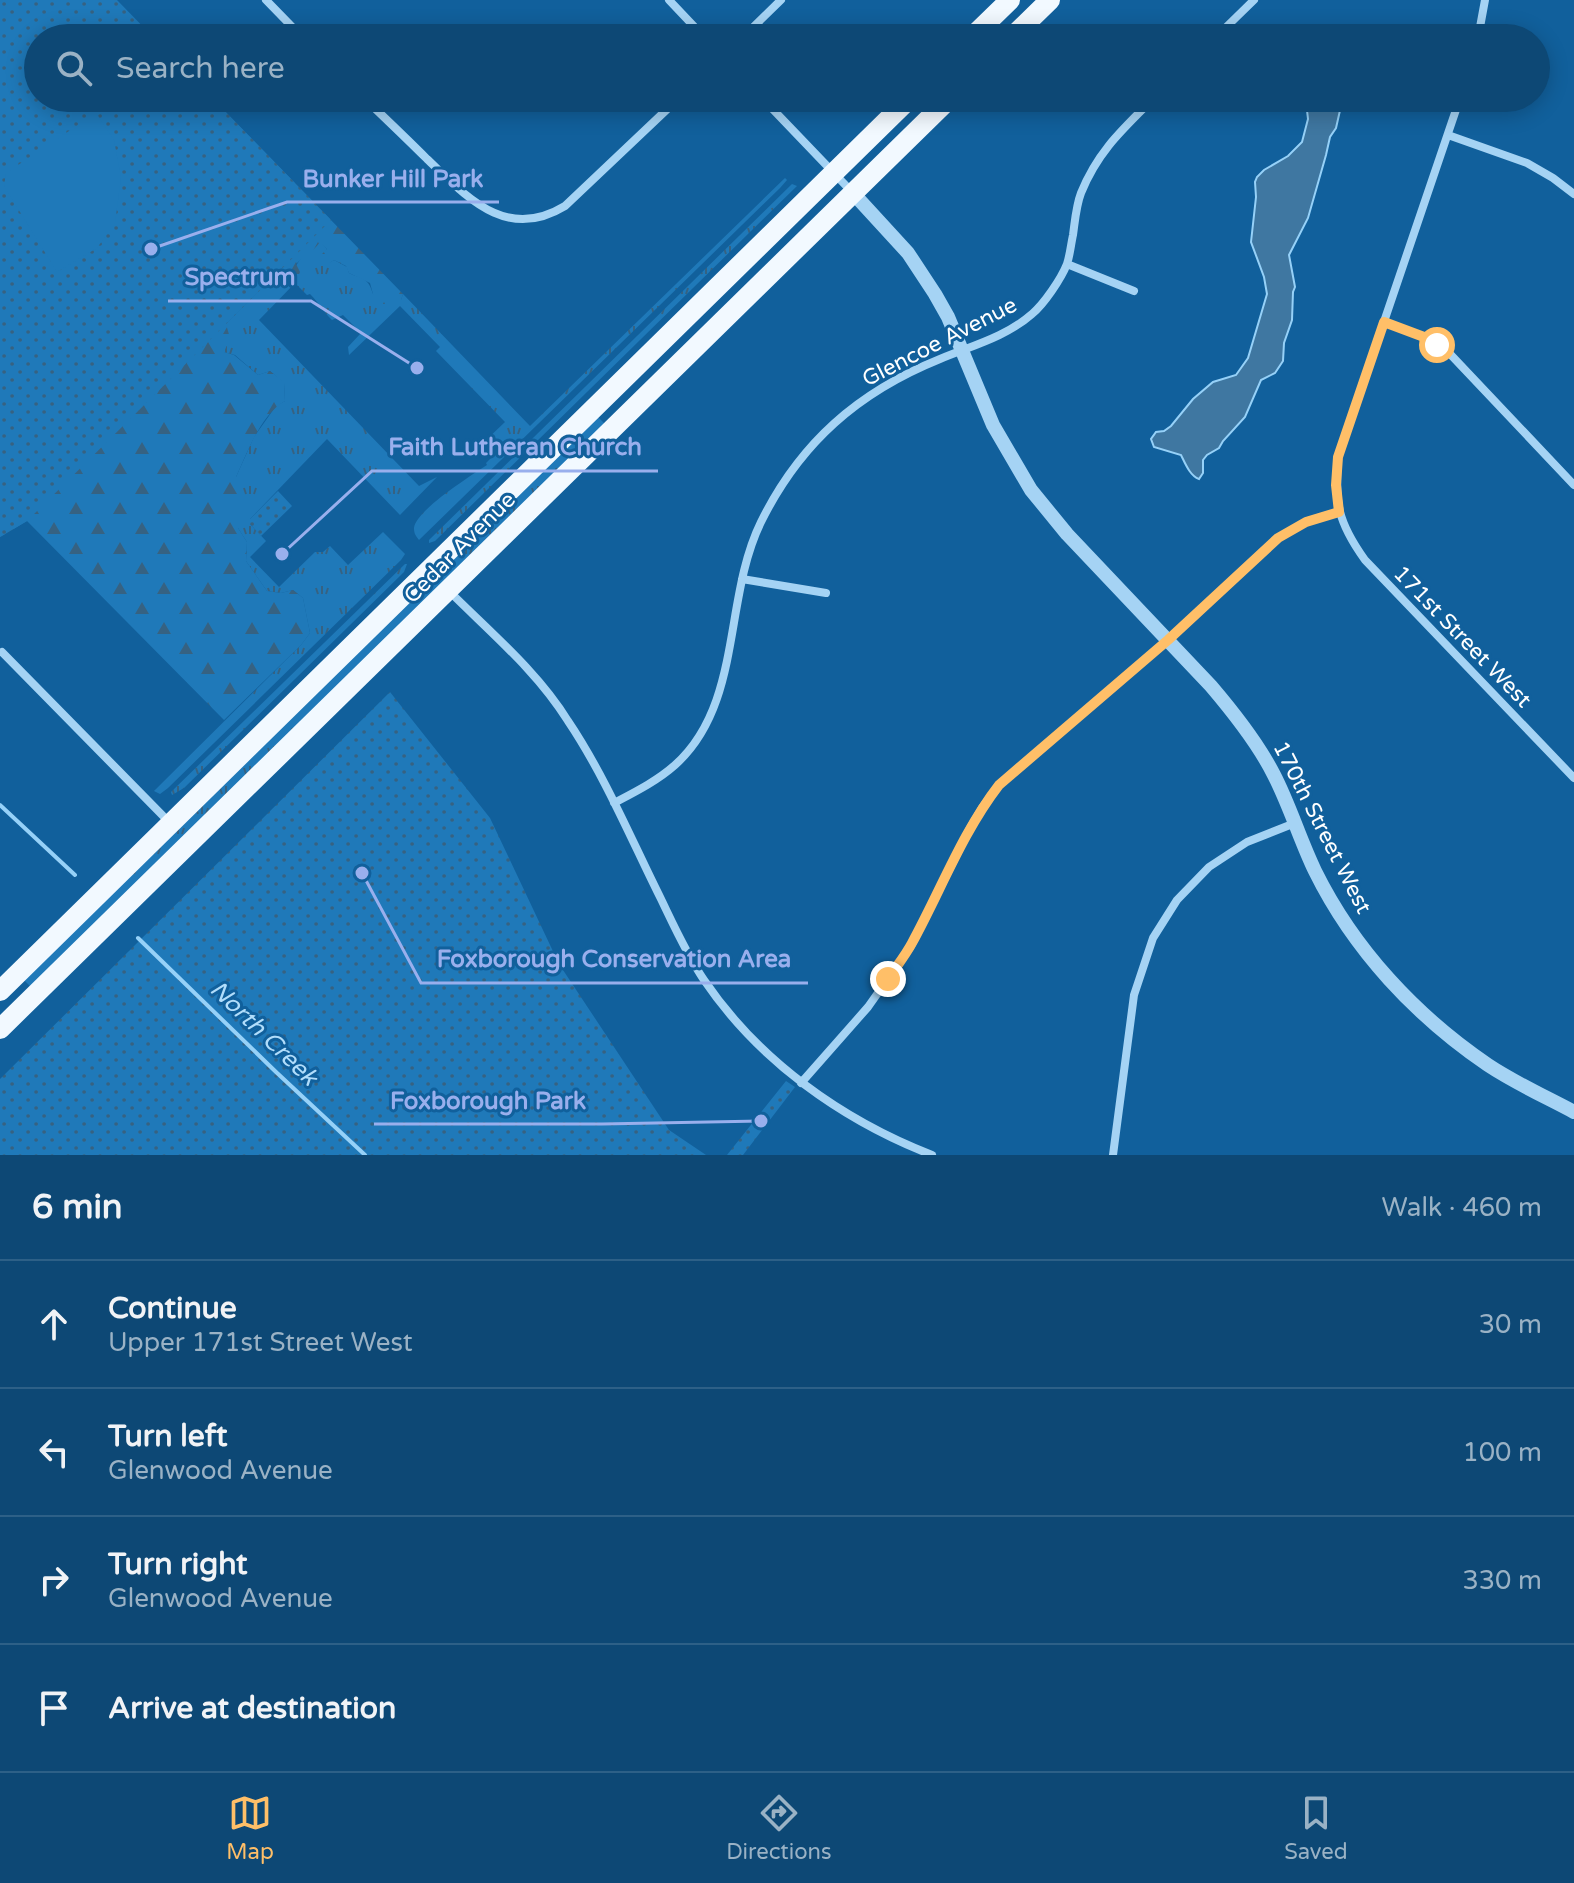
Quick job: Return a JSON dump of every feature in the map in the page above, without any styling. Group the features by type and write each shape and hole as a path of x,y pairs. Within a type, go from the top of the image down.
{"main road":[{"path":"985,24 1010,0"},
{"path":"1025,24 1050,0"},
{"name":"Cedar Avenue","path":"3,982 171,823 896,112"},
{"name":"Cedar Avenue","path":"0,1029 936,112"},
{"path":"0,1010 3,982"}],"street":[{"path":"266,0 289,24"},
{"path":"669,0 692,24"},
{"path":"756,24 781,0"},
{"path":"1229,24 1254,0"},
{"path":"1481,24 1485,0"},
{"path":"379,112 468,198 492,213 529,219 554,213 565,206 664,112"},
{"name":"170th Street West","path":"775,112 888,229 922,274 948,317 993,425 1031,490 1067,534 1226,704 1253,741 1274,776 1315,870 1345,921 1381,971 1417,1009 1457,1043 1492,1067 1574,1112"},
{"name":"Glencoe Avenue","path":"614,803 663,776 679,762 708,721 724,672 751,544 791,470 846,412 871,393 921,367 995,337 1033,314 1051,292 1067,264 1079,198 1092,167 1115,136 1140,112"},
{"path":"801,1083 868,1007 911,946 970,828 999,785 1168,640 1278,538 1306,522 1339,512 1336,485 1338,457 1455,112"},
{"path":"1448,135 1527,163 1574,194"},
{"path":"1067,264 1134,291"},
{"path":"1384,322 1424,337 1451,355 1574,485"},
{"name":"171st Street West","path":"1339,512 1348,537 1365,560 1574,778"},
{"path":"742,579 826,593"},
{"path":"449,590 526,668 551,696 575,731 704,980 745,1030 801,1083 858,1121 932,1155"},
{"path":"2,652 171,823"},
{"path":"1113,1155 1134,995 1153,938 1177,900 1209,867 1247,842 1295,823"}],"green space":[{"path":"0,0 117,0 140,24 24,24 24,112 226,112 331,220 27,521 0,537"},
{"path":"205,112 226,112 403,294 401,300 383,304 373,294 370,283 349,273 346,266 334,260 324,267 318,262 327,249 320,242 296,264 300,272 297,279 289,283 272,278 226,324 230,338 224,352 234,355 258,375 270,371 284,382 285,401 262,424 236,477 243,484 238,528 247,542 246,561 267,591 281,593 293,590 303,598 310,633 224,720 27,521 0,537"},
{"path":"96,113 114,140 121,178 115,223 97,248 57,272 4,186 6,173"},
{"path":"785,178 787,180 780,188 419,540 414,530 417,521 446,494 487,465 492,457 489,449 482,444 505,422 436,351 440,347 400,306 349,355 348,347 361,333 343,315 332,320 310,294 307,295 295,283 259,320 419,486 437,477 400,515 327,439 250,519 250,524 266,541 250,557 279,587 315,552 323,552 330,546 348,565 383,532 405,554 168,788 160,794 154,791 310,633 303,598 293,590 281,593 267,591 246,561 247,542 238,528 236,477 254,437 276,406 285,401 284,383 270,371 258,375 235,355 223,352 226,324 272,278 289,283 300,260 320,241 327,249 324,254 329,263 334,260 347,267 349,273 367,282 373,294 401,300 403,294 530,426"},
{"path":"792,184 797,186 435,541 429,543 429,540"},
{"path":"598,417 605,424 31,987 24,980"},
{"path":"278,491 292,506 261,536 250,524 250,519"},
{"path":"405,564 404,572 184,788 172,795 171,792"},
{"path":"390,692 490,818 559,964 669,1130 706,1155 0,1155 0,1079"},
{"path":"786,1081 795,1087 743,1155 727,1155"}],"shaded area":[{"path":"1307,112 1340,112 1308,218 1289,255 1295,287 1283,361 1275,373 1261,380 1245,417 1219,448 1203,460 1203,473 1199,479 1190,472 1181,455 1154,447 1151,439 1156,432 1171,426 1193,399 1213,382 1236,375 1248,358 1267,294 1251,242 1255,182 1264,170 1288,156 1302,142"}],"waterway":[{"name":"North Creek","path":"0,805 75,875"},
{"name":"North Creek","path":"138,938 365,1155"}],"place":[{"name":"Bunker Hill Park","path":"151,249"},
{"name":"Spectrum","path":"417,368"},
{"name":"Faith Lutheran Church","path":"282,554"},
{"name":"Foxborough Conservation Area","path":"362,873"},
{"name":"Foxborough Park","path":"761,1121"}],"route":[{"path":"888,979 911,946 970,828 999,785 1168,640 1278,538 1306,522 1339,512 1336,485 1338,457 1384,322 1437,345"}]}
